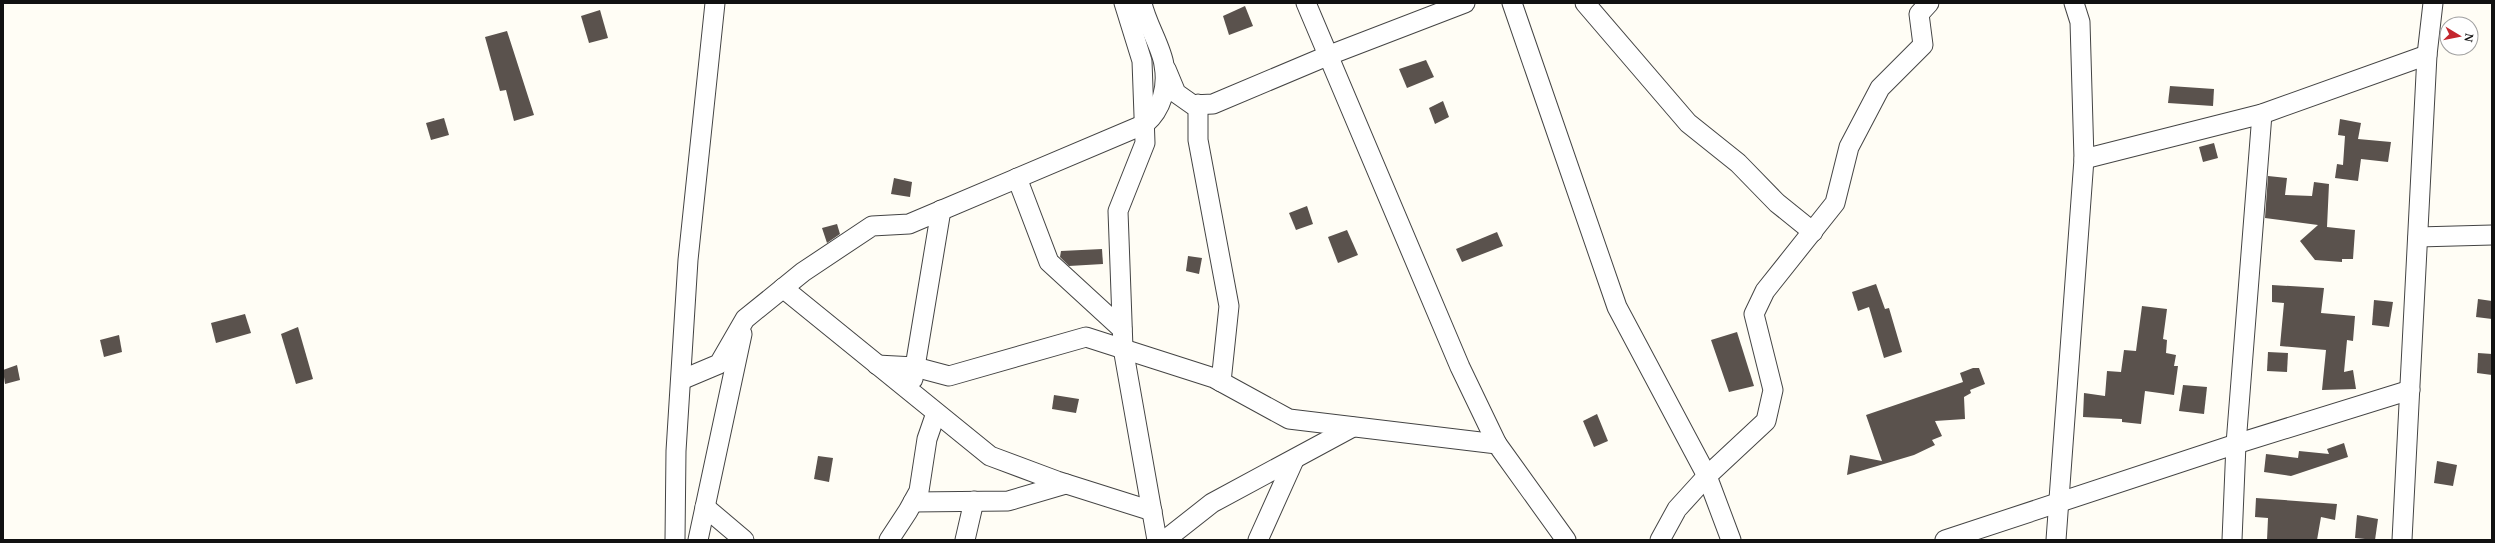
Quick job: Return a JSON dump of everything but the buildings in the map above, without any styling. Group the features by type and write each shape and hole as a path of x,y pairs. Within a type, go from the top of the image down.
{"street":[{"path":"674,540 676,452 688,260 715,3"},
{"path":"1124,3 1142,61 1146,143 1118,211 1123,348 1157,540"},
{"path":"1142,3 1176,93 1193,105 1213,104 1327,56 1465,3"},
{"path":"1306,3 1327,56 1460,367 1497,444 1566,540"},
{"path":"1512,3 1617,307 1707,476 1731,540"},
{"path":"1586,3 1688,123 1738,163 1777,203 1813,232"},
{"path":"1660,540 1677,509 1707,476 1766,421 1773,390 1754,314 1765,291 1813,232 1835,202 1849,147 1880,88 1923,45 1919,14 1929,3"},
{"path":"2056,540 2084,159 2080,22 2074,3"},
{"path":"2402,540 2427,55 2433,3"},
{"path":"2084,159 2262,114 2427,55"},
{"path":"681,380 719,364 746,319 803,272 872,226 909,224 1145,124 1156,114 1163,95 1164,64"},
{"path":"1198,104 1198,140 1229,306 1221,382"},
{"path":"2232,540 2236,444 2262,114"},
{"path":"1016,178 1049,262 1122,329"},
{"path":"911,392 941,210"},
{"path":"2418,237 2492,235"},
{"path":"783,288 990,456 1066,484 1152,511"},
{"path":"698,540 746,319"},
{"path":"877,365 915,368 949,376 1086,337 1123,348 1221,382 1289,418 1497,444"},
{"path":"1945,540 2236,444 2410,390"},
{"path":"888,540 919,491 927,439 936,413"},
{"path":"1166,540 1212,503 1354,427"},
{"path":"1258,540 1294,460"},
{"path":"913,502 1008,501 1066,484"},
{"path":"965,540 974,502"},
{"path":"705,507 744,540"}]}
